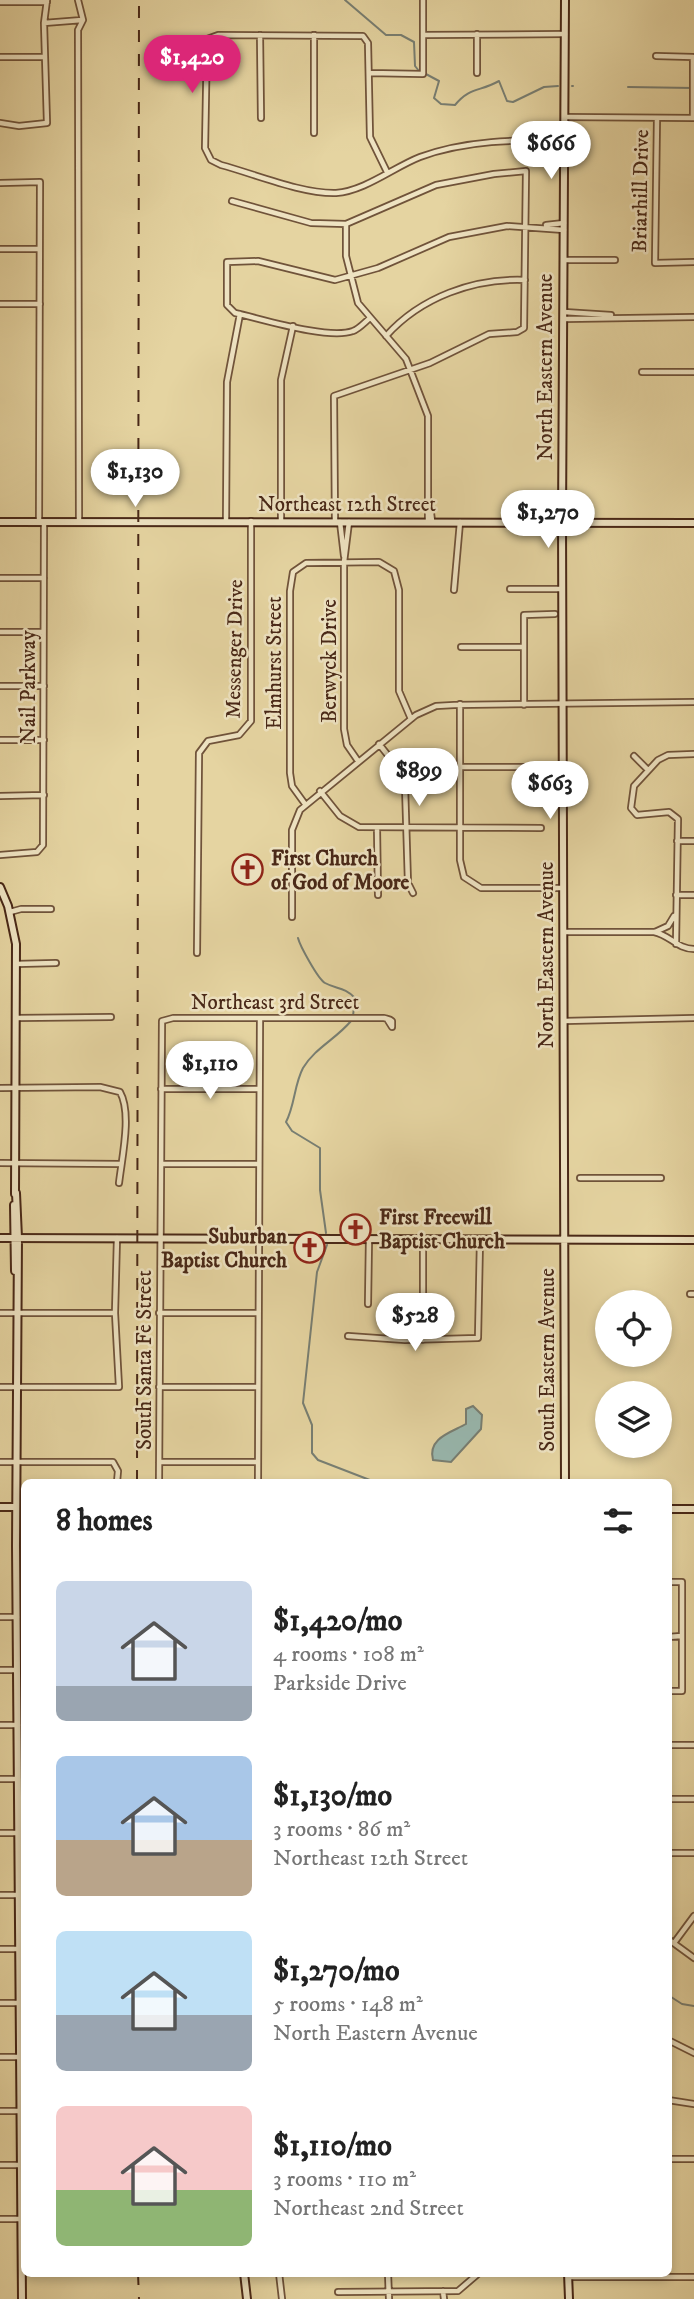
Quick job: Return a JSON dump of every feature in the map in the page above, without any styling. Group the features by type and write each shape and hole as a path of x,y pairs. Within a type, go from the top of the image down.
{"main road":[{"name":"North Eastern Avenue","path":"564,1238 562,521 565,0"},
{"name":"Northeast 12th Street","path":"0,522 694,523"},
{"path":"0,887 10,912 16,964 16,1507 21,2219"},
{"path":"0,1238 694,1240"},
{"name":"South Eastern Avenue","path":"564,1238 565,1479"},
{"path":"0,1507 16,1507"},
{"path":"672,1509 694,1509"},
{"path":"22,2277 22,2299"},
{"path":"244,2277 247,2299"},
{"path":"568,2277 569,2299"}],"street":[{"path":"78,0 83,19 78,30 79,523"},
{"path":"369,73 423,74 423,0"},
{"path":"0,2 47,1 44,23 47,124 19,126 0,123"},
{"path":"44,23 83,19"},
{"path":"477,34 477,73"},
{"path":"423,35 565,34"},
{"path":"387,172 370,137 366,37 212,35 207,39 206,154 221,165 322,192 347,191 422,156 506,140 565,140"},
{"path":"260,35 261,118"},
{"path":"314,35 314,133"},
{"path":"565,117 694,118 694,57 656,56"},
{"path":"0,57 44,57"},
{"name":"Briarhill Drive","path":"657,118 655,263 694,262"},
{"path":"232,201 310,223 346,224 436,185 494,174 526,172 524,327 520,332 485,336 411,369"},
{"name":"Nail Parkway","path":"0,183 40,181 44,578 44,796 41,851 0,855"},
{"path":"346,224 351,276 358,303 411,369 429,421 430,521"},
{"path":"370,318 351,332 293,326 240,314 228,308 227,262 257,261 330,280 378,268 442,239 507,226 564,226"},
{"path":"0,249 39,249"},
{"path":"564,260 615,260"},
{"path":"386,336 414,311 458,289 497,280 525,280"},
{"path":"0,304 40,304"},
{"path":"226,522 227,382 240,314"},
{"path":"564,316 694,317"},
{"path":"281,522 281,380 293,326"},
{"name":"Berwyck Drive","path":"344,560 337,522 334,396 411,369"},
{"path":"642,372 694,373"},
{"path":"454,590 460,521"},
{"name":"Messenger Drive","path":"197,953 199,753 211,739 239,735 251,721 251,522"},
{"name":"Berwyck Drive","path":"349,522 344,560 345,735 358,761"},
{"path":"344,560 383,563 391,567 398,577 399,691 411,719"},
{"name":"Elmhurst Street","path":"305,804 292,786 291,778 290,583 293,572 302,565 344,560"},
{"path":"0,578 44,578"},
{"path":"510,589 562,589"},
{"path":"524,705 524,615 555,614"},
{"path":"0,632 43,632"},
{"path":"461,647 524,647"},
{"path":"0,686 44,686"},
{"path":"292,917 292,830 297,815 320,791 411,719 430,708 460,704 694,702"},
{"path":"460,704 460,828 461,867 464,877 472,885 484,888 564,888"},
{"path":"0,740 44,740"},
{"path":"379,744 404,778 408,883 413,893"},
{"path":"676,944 675,814 669,812 639,815 632,811 634,786 666,756 694,754"},
{"path":"634,756 648,770"},
{"path":"460,767 540,767"},
{"path":"320,791 348,823 377,828 541,828"},
{"path":"0,796 44,796"},
{"path":"377,828 378,895"},
{"path":"677,841 694,841"},
{"path":"677,895 694,895"},
{"path":"10,912 21,909 51,909"},
{"path":"654,932 668,926 675,914"},
{"path":"564,932 654,932 664,935 682,948 694,949"},
{"path":"16,964 56,963"},
{"path":"16,1018 111,1017"},
{"path":"258,1479 260,1018"},
{"path":"564,1021 694,1018"},
{"name":"Northeast 3rd Street","path":"164,1020 387,1019"},
{"name":"South Santa Fe Street","path":"159,1479 160,1029 164,1020"},
{"path":"0,1088 110,1087 120,1092 126,1103 127,1123 119,1182"},
{"path":"161,1089 260,1089"},
{"path":"0,1163 121,1164"},
{"path":"160,1164 259,1164"},
{"path":"580,1178 661,1178"},
{"path":"0,1387 119,1387 117,1238"},
{"path":"368,1304 369,1239"},
{"path":"423,1239 423,1340"},
{"path":"348,1336 423,1340 478,1338 480,1239"},
{"path":"0,1313 116,1313"},
{"path":"159,1313 258,1313"},
{"path":"159,1387 258,1387"},
{"path":"0,1462 113,1462 118,1471 117,1479"},
{"path":"159,1462 258,1462"},
{"path":"672,1582 682,1582 682,1690 672,1691"},
{"path":"0,1616 17,1616"},
{"path":"672,1637 681,1636"},
{"path":"0,1670 18,1670"},
{"path":"0,1725 19,1725"},
{"path":"672,1745 694,1745"},
{"path":"0,1779 19,1779"},
{"path":"672,1799 694,1799"},
{"path":"0,1833 19,1833"},
{"path":"672,1853 694,1853"},
{"path":"0,1895 20,1895"},
{"path":"672,1940 694,1916"},
{"path":"672,1942 694,1958"},
{"path":"0,1949 20,1949"},
{"path":"0,2003 20,2003"},
{"path":"672,2042 694,2053"},
{"path":"0,2057 21,2057"},
{"path":"672,2101 694,2104"},
{"path":"0,2111 21,2111"},
{"path":"672,2159 694,2159"},
{"path":"0,2165 21,2165"},
{"path":"0,2219 21,2219"},
{"path":"279,2277 282,2299"},
{"path":"388,2277 389,2299"},
{"path":"338,2292 463,2289 475,2277"},
{"path":"672,2277 694,2277"},
{"path":"443,2291 444,2299"}],"water":[{"path":"473,1406 482,1415 481,1429 451,1462 433,1460 432,1452 437,1441 466,1424 466,1409"}],"waterway":[{"path":"345,0 386,35 401,35 414,42 415,66 419,71"},
{"path":"424,73 439,81 434,98 441,104 455,105 470,92 499,81 507,101 513,102 544,87 558,86"},
{"path":"628,87 693,88"},
{"path":"298,938 322,980 355,998 353,1016"},
{"path":"326,1233 320,1190 320,1148 292,1131 286,1122 303,1068 313,1055 351,1021"},
{"path":"327,1245 317,1272 303,1403 312,1425 312,1453 318,1460 367,1479"},
{"path":"672,1998 682,2004 694,2006"}],"railway":[{"path":"137,1479 139,0"},
{"path":"138,2277 139,2299"}],"place":[{"name":"First Church of God of Moore","path":"248,870"},
{"name":"First Freewill Baptist Church","path":"356,1229"},
{"name":"Suburban Baptist Church","path":"310,1248"}]}
